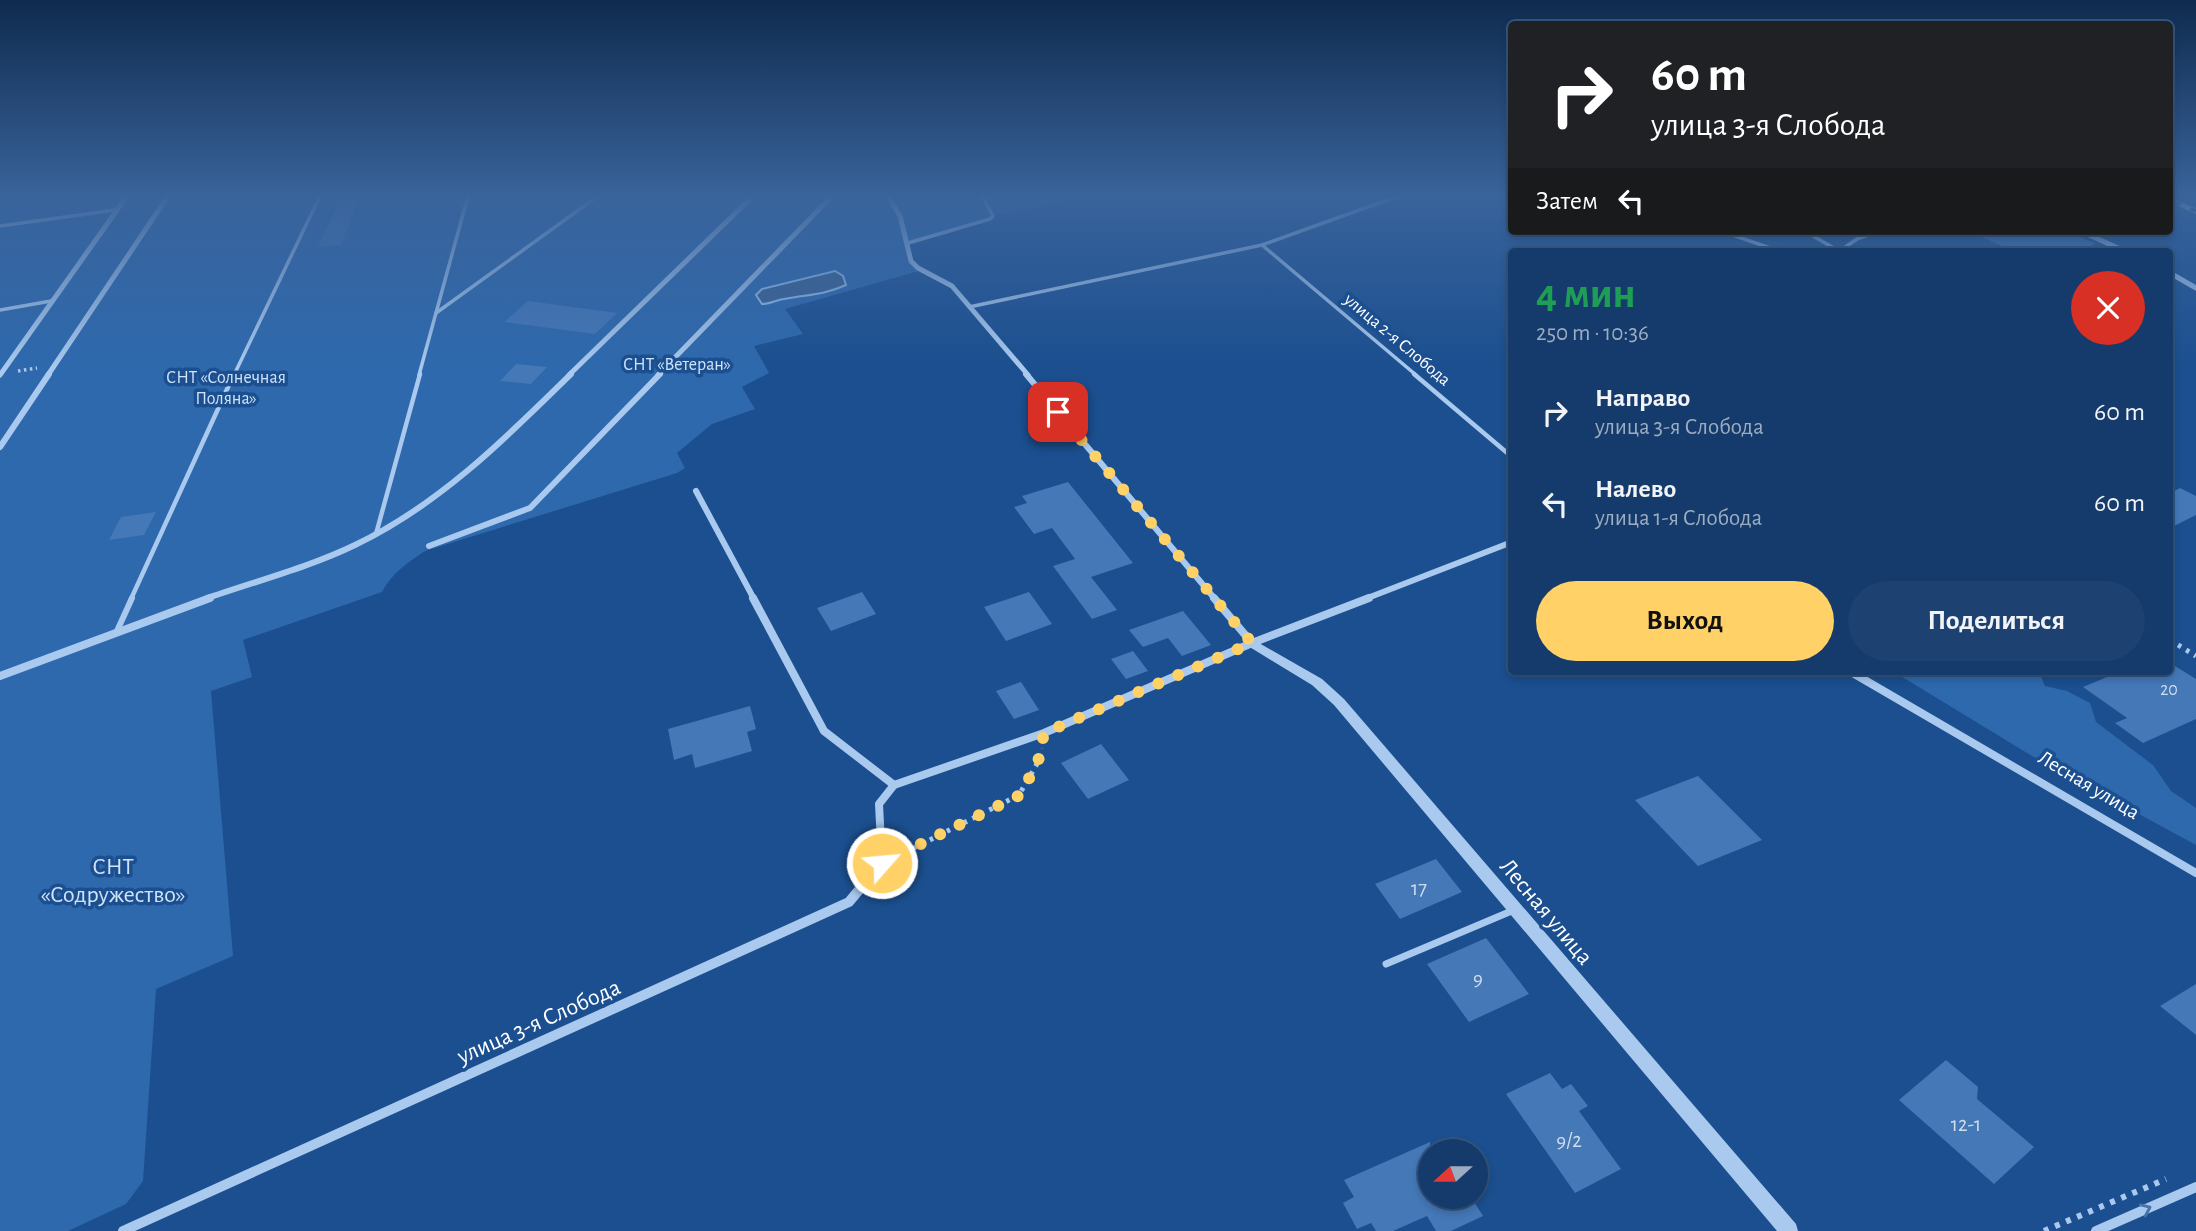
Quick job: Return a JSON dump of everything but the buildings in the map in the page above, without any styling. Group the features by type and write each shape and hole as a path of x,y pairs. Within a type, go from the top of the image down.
{"street":[{"path":"0,375 84,253"},
{"path":"0,447 130,253"},
{"path":"0,676 353,546 376,535 433,496 497,443 693,253"},
{"path":"429,546 530,508 776,253"},
{"path":"910,253 911,261 918,268 952,286 1252,643"},
{"path":"2173,275 2196,288"},
{"path":"696,491 824,731 894,785"},
{"path":"882,863 879,804 894,785 1044,733 1252,643 1508,544"},
{"name":"Лесная улица","path":"1252,643 1317,682 1339,702 1789,1231"},
{"name":"Лесная улица","path":"1856,675 2196,873"},
{"name":"улица 3-я Слобода","path":"123,1231 849,902 882,863"},
{"path":"2096,1231 2196,1187"}],"lane":[{"path":"117,631 189,468 292,253"},
{"path":"376,535 452,253"},
{"path":"436,313 518,253"},
{"path":"969,307 1222,253"},
{"name":"улица 2-я Слобода","path":"1272,253 1508,454"},
{"path":"0,310 51,301"},
{"path":"1386,964 1514,910"}],"path":[{"path":"0,375 55,365"},
{"path":"2173,642 2196,656"},
{"path":"882,863 1020,795 1038,762 1044,733"},
{"path":"2044,1231 2173,1177"}],"green space":[{"path":"0,253 910,253 911,261 922,270 785,309 803,334 754,346 769,373 742,387 755,409 712,424 677,453 685,468 677,473 425,551 395,574 382,592 243,640 252,677 211,691 233,956 156,989 143,1181 126,1204 68,1231 0,1231"},
{"path":"1899,675 2040,675 2045,686 2067,691 2090,703 2096,722 2153,765 2171,791 2196,808 2196,845 2032,756"}],"shaded area":[{"path":"835,271 843,276 846,285 822,293 765,304 762,304 756,295 762,289"}],"route":[{"path":"882,863 1020,795 1038,762 1044,733 1252,643 1058,412"}],"park label":[{"name":"СНТ «Ветеран»","path":"677,365"},
{"name":"СНТ «Солнечная Поляна»","path":"226,388"},
{"name":"СНТ «Содружество»","path":"113,881"}]}
